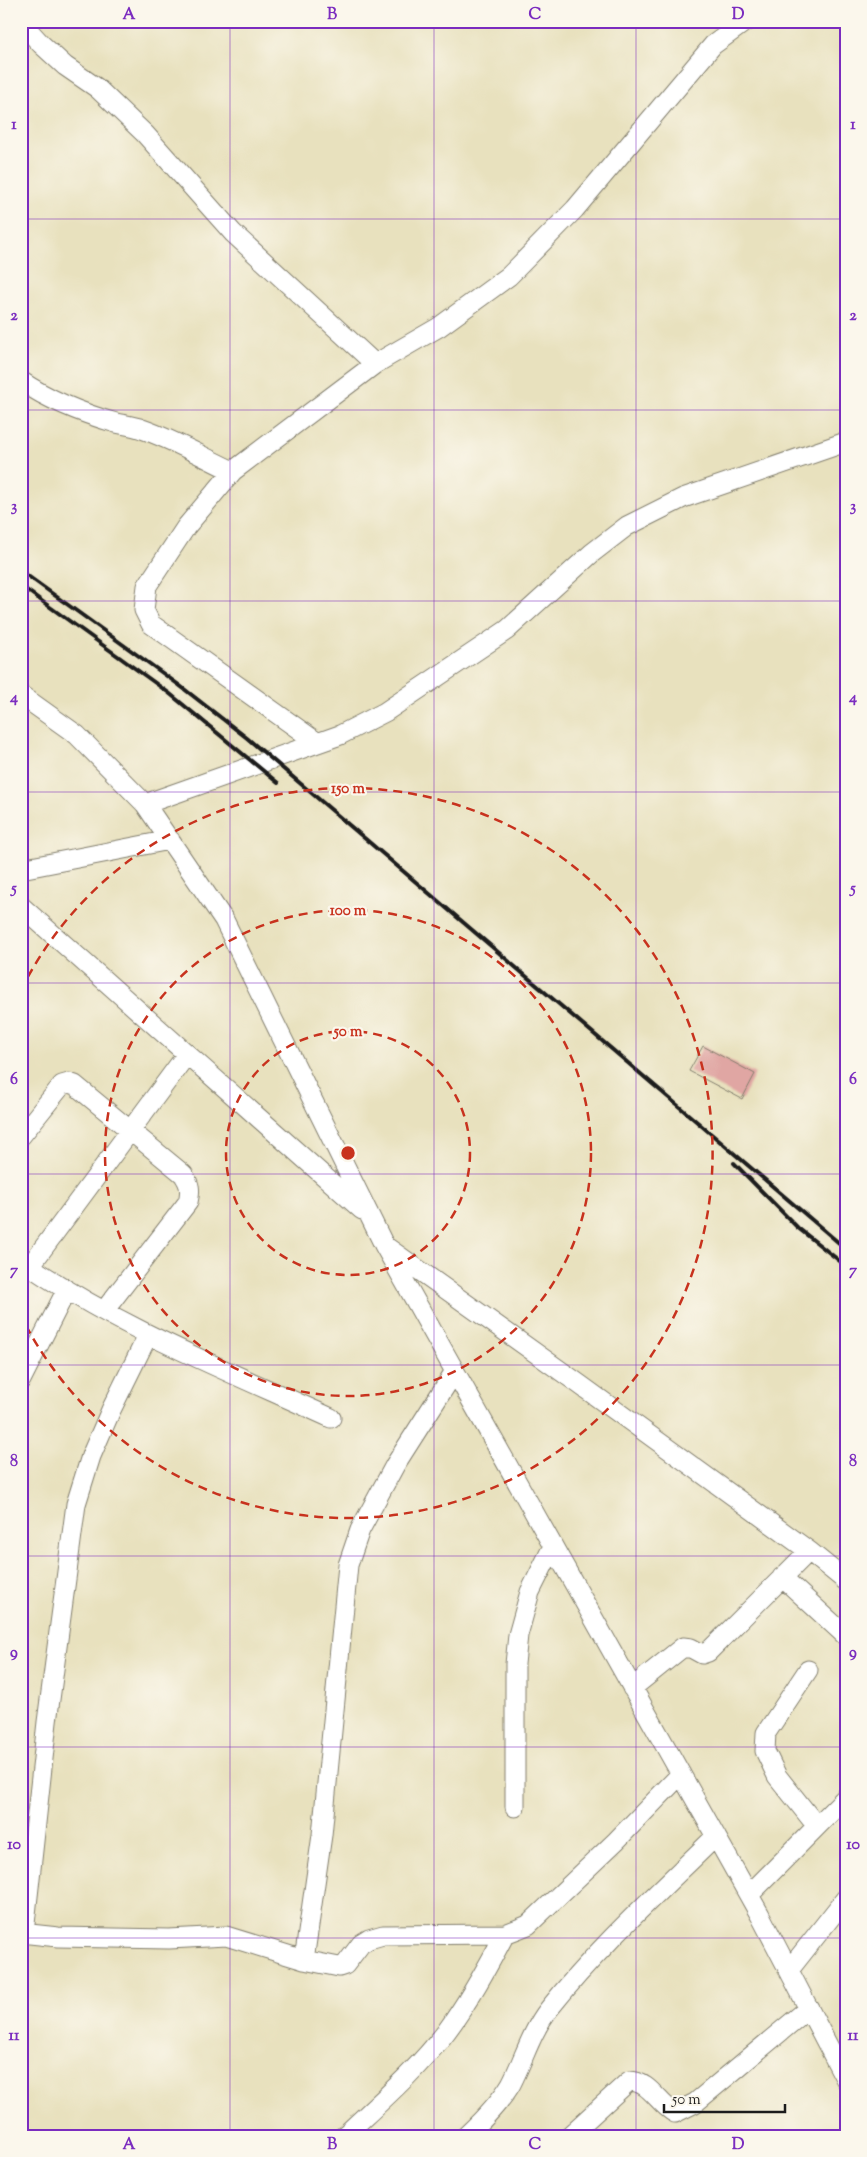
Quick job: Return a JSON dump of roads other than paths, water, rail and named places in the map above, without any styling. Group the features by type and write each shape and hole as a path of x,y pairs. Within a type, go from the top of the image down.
{"street":[{"path":"318,743 151,624 146,615 144,598 147,586 186,527 233,471 375,364 439,327 510,276 575,209 714,45 746,21"},
{"path":"21,22 40,44 65,66 97,88 145,134 233,233 375,364"},
{"path":"21,381 45,395 72,407 162,437 233,471"},
{"path":"145,804 340,735 385,712 506,630 592,553 627,526 683,498 846,442"},
{"path":"21,695 77,735 145,804 224,920 384,1245 749,1895 846,2080"},
{"path":"21,869 170,840"},
{"path":"21,906 370,1217"},
{"path":"187,1054 131,1132 26,1263 66,1291 148,1335 331,1418"},
{"path":"21,1136 62,1085 69,1083 75,1085 183,1174 189,1182 191,1191 188,1202 104,1311"},
{"path":"384,1245 580,1384 809,1551 846,1581"},
{"path":"21,1380 66,1291"},
{"path":"148,1335 110,1410 91,1456 76,1504 46,1722 23,1933 58,1937 168,1939 226,1936 304,1960 339,1967 345,1965 361,1944 369,1938 383,1935 505,1934 528,1924 616,1841 681,1774"},
{"path":"304,1960 322,1835 348,1565 360,1530 395,1465 455,1371"},
{"path":"515,1807 518,1635 530,1592 553,1546"},
{"path":"632,1688 683,1647 691,1648 702,1654 708,1652 809,1551"},
{"path":"782,1577 846,1636"},
{"path":"808,1670 766,1734 765,1751 778,1776 816,1824"},
{"path":"749,1895 816,1824 846,1796"},
{"path":"466,2136 500,2101 514,2077 535,2027 549,2008 607,1944 716,1836"},
{"path":"788,1970 846,1898"},
{"path":"344,2136 417,2065 445,2033 470,1999 505,1934"},
{"path":"569,2136 629,2081 637,2081 644,2085 669,2110 675,2113 682,2111 695,2103 808,2008"}],"railway":[{"path":"21,571 179,685 247,738 846,1249"},
{"path":"21,586 169,693 278,783"},
{"path":"734,1163 798,1228 846,1266"}]}
